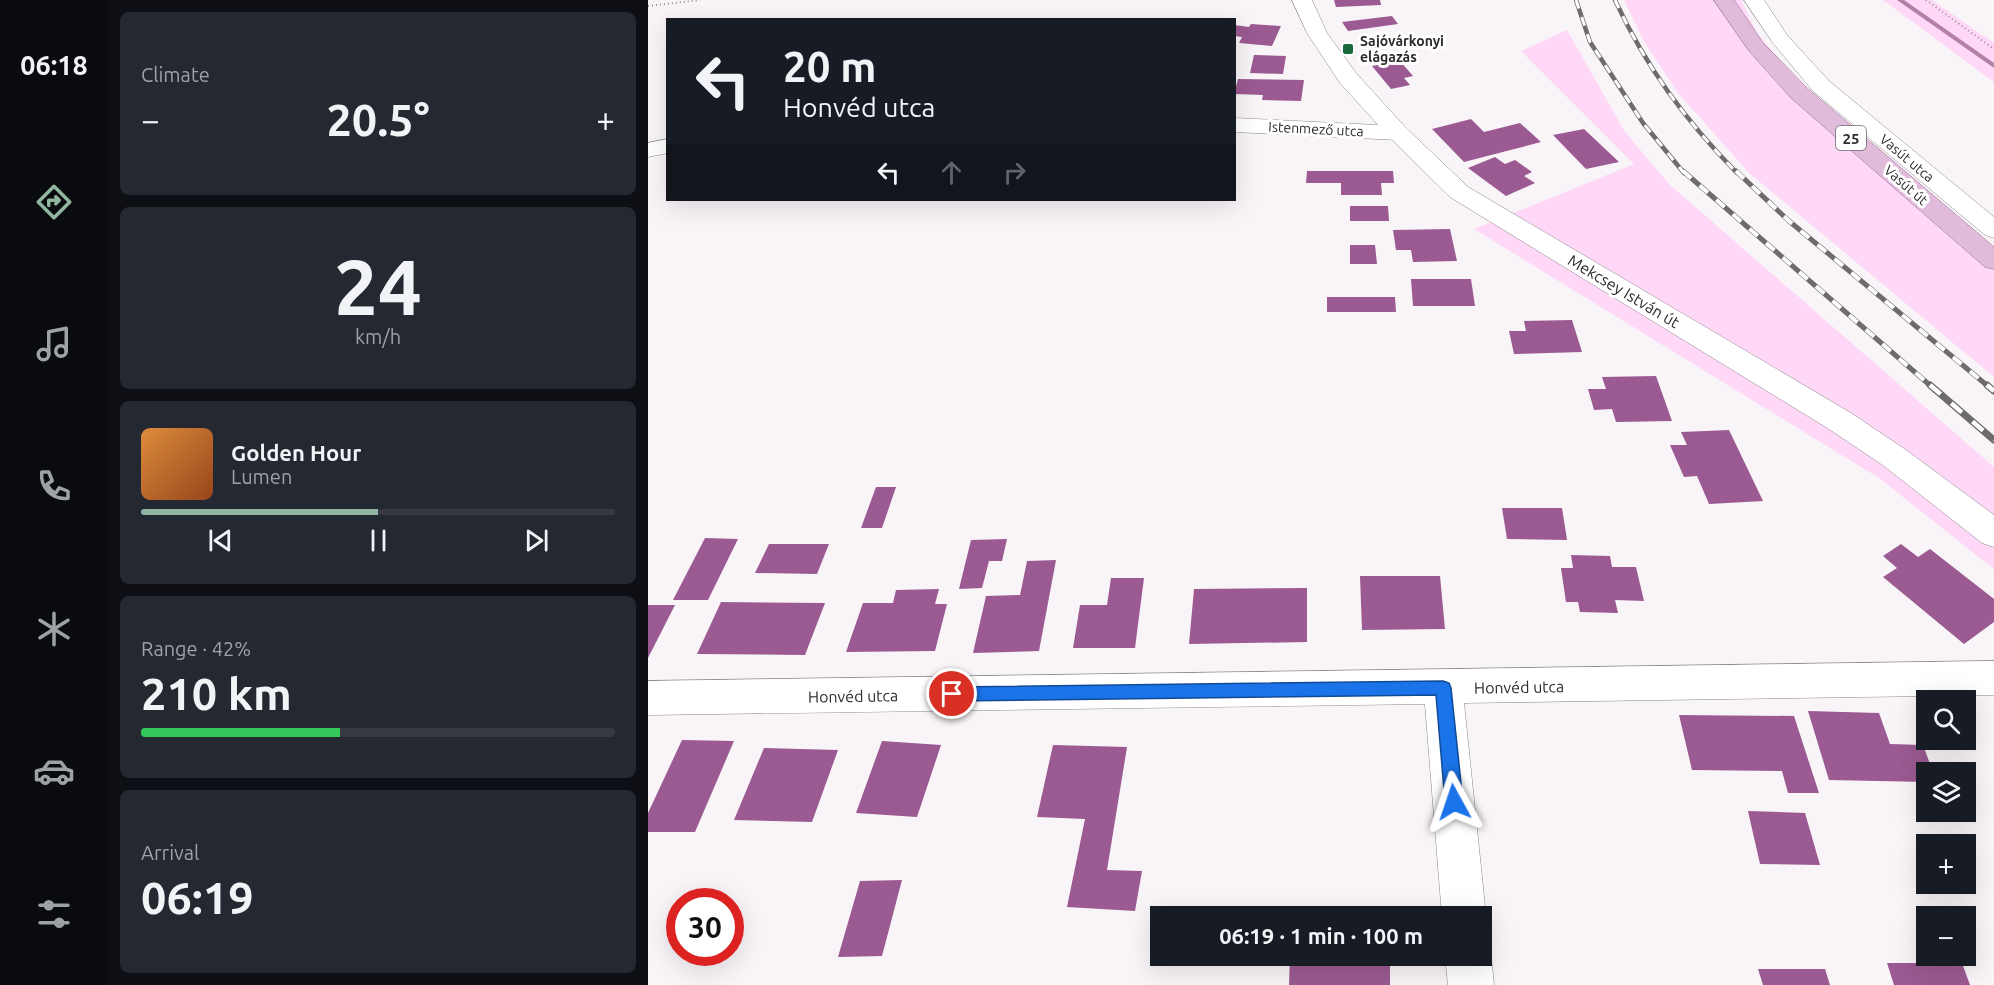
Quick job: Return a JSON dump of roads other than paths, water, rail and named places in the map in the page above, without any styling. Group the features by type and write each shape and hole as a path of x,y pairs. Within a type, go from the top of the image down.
{"main road":[{"name":"Vasút út","path":"1724,0 1756,47 1799,93 1994,261"}],"street":[{"name":"Mekcsey István út","path":"1302,0 1327,51 1348,78 1398,133 1459,192 1840,421 1895,458 1994,533"},
{"name":"Vasút utca","path":"1754,0 1780,39 1821,86 1994,230"},
{"name":"Istenmező utca","path":"1236,125 1398,133"},
{"path":"648,137 666,139"},
{"path":"648,150 666,146"},
{"name":"Honvéd utca","path":"648,698 1443,688 1994,678"},
{"path":"1443,688 1463,906"},
{"path":"1469,966 1471,985"}],"waterway":[{"path":"1900,0 1994,66"}],"railway":[{"path":"1576,0 1590,42 1643,123 1684,173"},
{"path":"1615,0 1640,48 1668,92 1700,133 1737,173"},
{"path":"1683,171 1932,387"},
{"path":"1736,171 1789,221 1989,387"},
{"path":"1930,385 1994,440"},
{"path":"1987,385 1994,391"}],"place":[{"name":"Sajóvárkonyi elágazás","path":"1348,49"}]}
